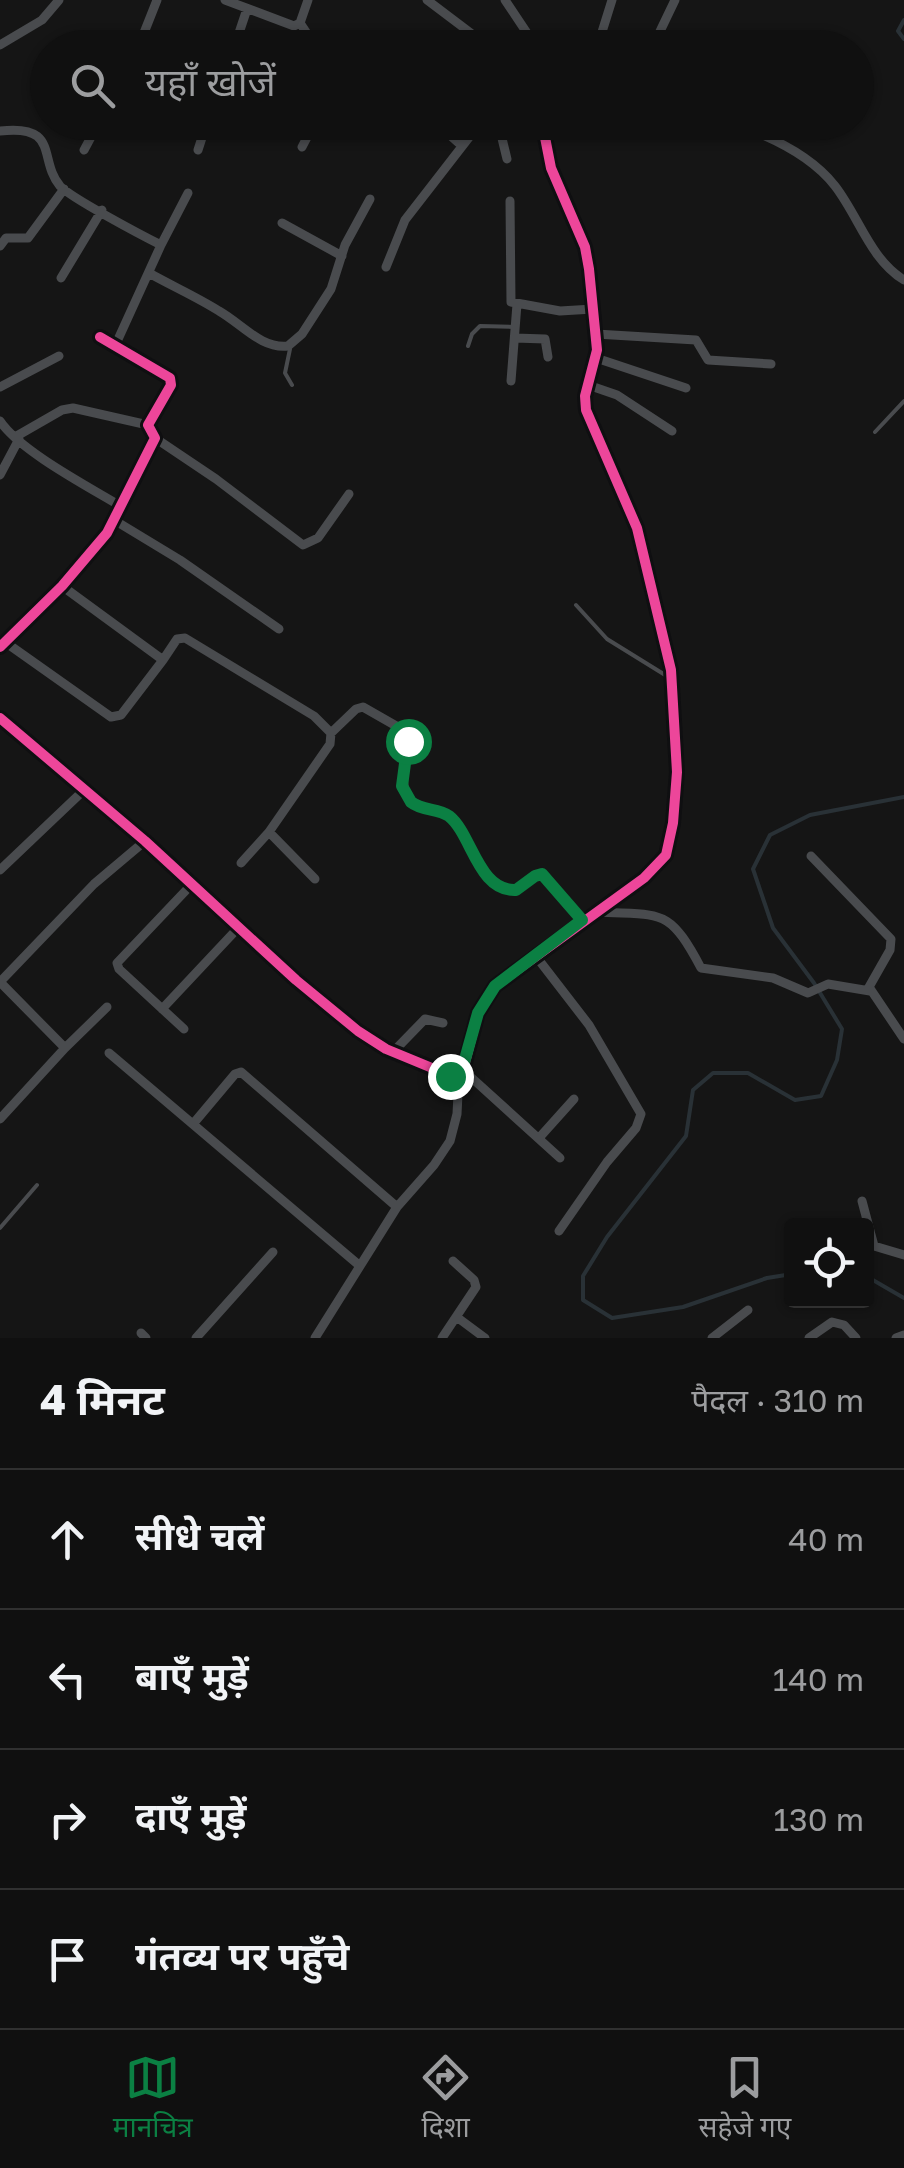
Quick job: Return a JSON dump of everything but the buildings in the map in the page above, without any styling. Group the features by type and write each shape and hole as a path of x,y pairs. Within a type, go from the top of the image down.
{"street":[{"path":"0,45 42,20 59,0"},
{"path":"146,30 158,0"},
{"path":"224,0 289,26 300,22"},
{"path":"304,30 300,22 308,0"},
{"path":"427,0 468,30"},
{"path":"506,0 526,30"},
{"path":"603,30 612,0"},
{"path":"660,30 674,0"},
{"path":"240,30 247,9"},
{"path":"0,131 20,129 30,135"},
{"path":"39,140 64,189 161,245"},
{"path":"84,150 89,140"},
{"path":"198,150 201,140"},
{"path":"302,148 306,140"},
{"path":"455,140 462,146"},
{"path":"386,267 405,220 467,140"},
{"path":"502,140 507,159"},
{"path":"315,1338 397,1207 450,1141 457,1114 460,1072 478,1013 490,993 582,920 644,878 668,850 677,772 672,678 637,528 586,410 596,358 596,334 585,247 551,168 546,140"},
{"path":"767,140 802,156 819,169 835,186 892,273 904,283"},
{"path":"0,246 6,238 28,238 64,189"},
{"path":"115,346 188,193"},
{"path":"149,273 222,312 270,344 292,344 331,289 349,236 370,200"},
{"path":"510,201 512,302 560,310 593,309"},
{"path":"61,278 102,210"},
{"path":"282,224 342,256"},
{"path":"511,381 517,304"},
{"path":"516,332 545,339 548,357"},
{"path":"596,334 696,340 708,360 771,364"},
{"path":"100,338 170,378 171,384 148,425"},
{"path":"0,388 59,356"},
{"path":"596,358 686,388"},
{"path":"588,385 617,395 672,431"},
{"path":"0,475 17,438 62,410 73,408 148,425 155,438 216,478 302,545 318,538 349,494"},
{"path":"0,421 17,438 122,507"},
{"path":"155,438 114,520 62,586 2,645 114,718 121,715 177,640 185,638 314,716 331,733"},
{"path":"114,520 180,560 279,629"},
{"path":"62,586 163,660"},
{"path":"240,863 269,832 330,744 331,733 363,707 404,731 408,741 402,786 411,802 450,817 475,858 500,888 516,890 542,874 582,920"},
{"path":"0,718 358,1031 392,1052 450,1076 460,1072"},
{"path":"0,870 83,791"},
{"path":"269,832 315,879"},
{"path":"66,1048 0,982 94,884 145,841"},
{"path":"811,856 891,939 890,950 869,982 870,991 904,1039"},
{"path":"184,1029 116,963 192,884"},
{"path":"594,912 666,918 678,927 700,968 773,978 808,993 828,984 870,991"},
{"path":"162,1009 239,928"},
{"path":"536,955 589,1025 640,1106 641,1114 636,1128 558,1231"},
{"path":"0,1119 107,1007"},
{"path":"392,1052 425,1019 443,1023"},
{"path":"109,1053 360,1266"},
{"path":"193,1124 241,1072 397,1207"},
{"path":"460,1072 560,1158"},
{"path":"539,1138 574,1099"},
{"path":"862,1201 874,1246 904,1255"},
{"path":"196,1338 273,1252"},
{"path":"442,1338 476,1287 474,1280 453,1260"},
{"path":"712,1338 748,1310"},
{"path":"458,1318 484,1338"},
{"path":"809,1338 832,1322 844,1325 856,1338"},
{"path":"896,1338 904,1335"}],"lane":[{"path":"468,346 480,326 516,332"},
{"path":"292,344 286,376 292,386"},
{"path":"874,432 904,401"},
{"path":"576,605 608,640 672,678"},
{"path":"0,1228 37,1184"}],"waterway":[{"path":"904,20 898,31 904,39"},
{"path":"784,1275 683,1307 612,1318 583,1300 583,1276 607,1237 686,1136 693,1090 713,1073 748,1073 795,1100 821,1096 837,1060 842,1029 773,928 753,869 770,835 810,815 904,797"},
{"path":"874,1281 904,1298"}],"cycle path":[{"path":"0,718 358,1031 386,1049 449,1075 463,1070 478,1013 495,986 644,878 666,855 677,772 671,670 637,528 586,410 585,396 597,350 589,269 585,247 551,168 546,140"},
{"path":"0,647 62,586 107,533 155,438 148,425 171,385 170,378 100,337"}],"route":[{"path":"408,741 402,776 406,797 415,806 450,817 475,858 500,888 516,890 542,874 582,920 495,986 478,1013 462,1070 450,1076"}]}
